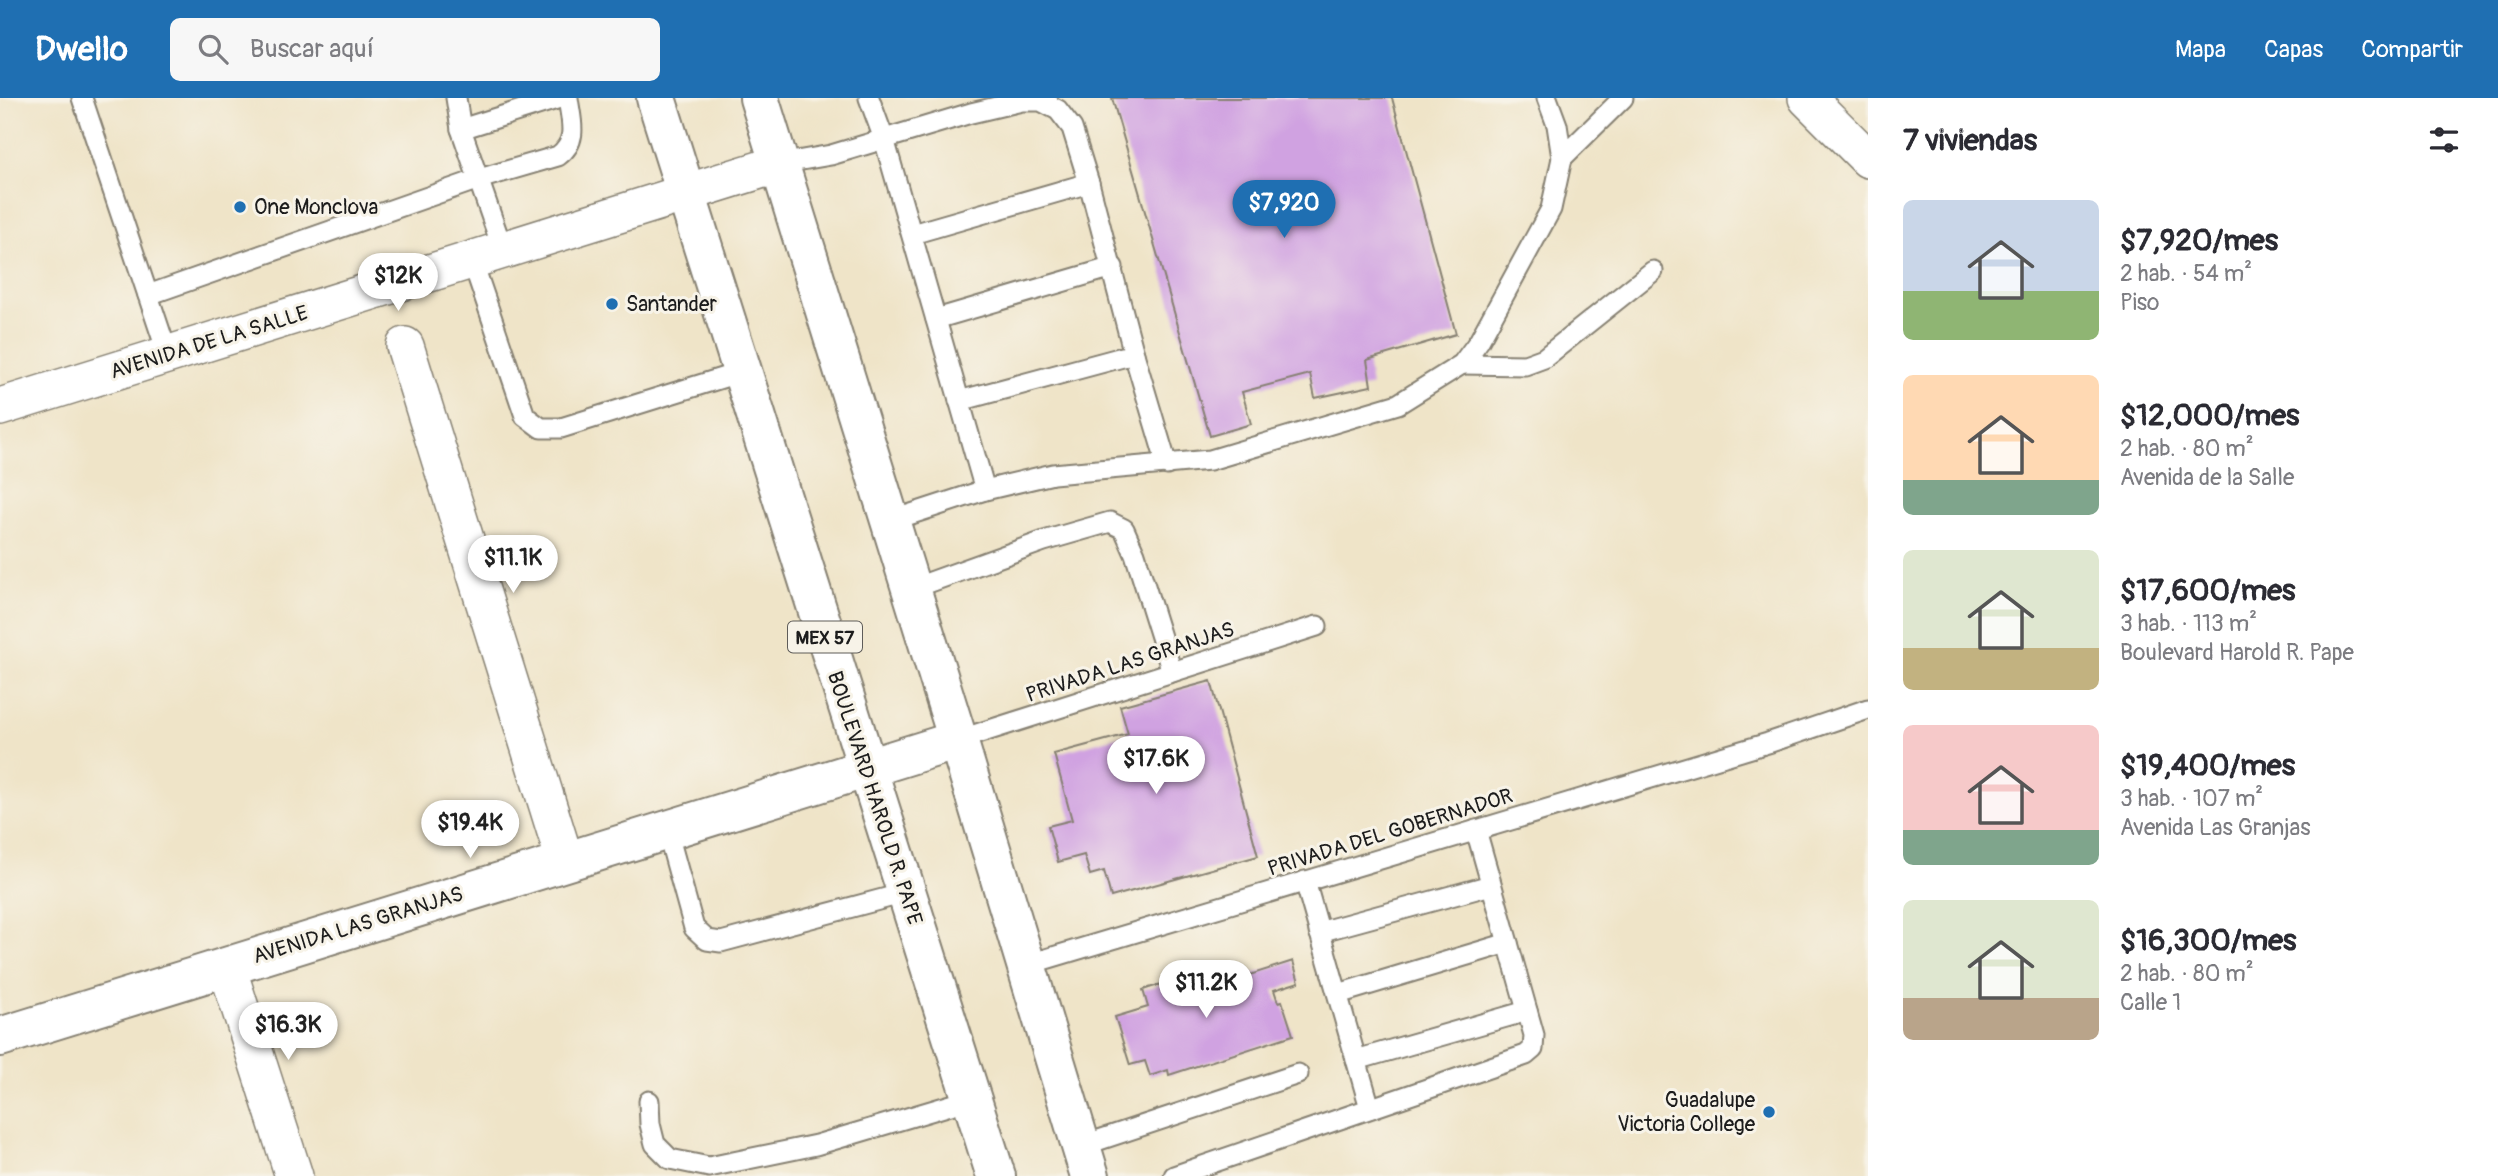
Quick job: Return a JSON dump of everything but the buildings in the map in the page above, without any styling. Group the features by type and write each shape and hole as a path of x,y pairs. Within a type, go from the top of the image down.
{"main road":[{"name":"BOULEVARD HAROLD R. PAPE","path":"656,98 996,1176"},
{"path":"759,98 1085,1161"},
{"name":"AVENIDA LAS GRANJAS","path":"0,1037 958,740"}],"street":[{"path":"1807,98 1868,159"},
{"name":"AVENIDA DE LA SALLE","path":"0,407 779,164"},
{"path":"405,346 565,861"},
{"path":"226,967 294,1176"}],"lane":[{"path":"82,98 104,156 168,355"},
{"path":"456,98 461,130 479,179 488,255 525,416 541,428 561,428 741,372"},
{"path":"461,130 560,98"},
{"path":"148,295 479,179 558,156 569,148 572,128 568,98"},
{"path":"869,98 884,139 985,490"},
{"path":"890,521 985,490 1053,474 1210,460 1398,404 1462,364 1479,341 1551,209 1562,158 1558,125 1547,98"},
{"path":"1562,158 1623,98"},
{"path":"779,164 831,155 1021,100 1041,102 1058,110 1072,128 1089,183 1134,354 1167,465"},
{"path":"912,234 1089,183"},
{"path":"936,319 1113,267"},
{"path":"1462,364 1525,365 1544,358 1653,271"},
{"path":"959,401 1134,354"},
{"path":"911,590 1056,537 1111,522 1124,529 1135,554 1172,673"},
{"name":"PRIVADA LAS GRANJAS","path":"958,740 1317,626"},
{"name":"PRIVADA DEL GOBERNADOR","path":"1026,965 1768,743 1868,709"},
{"path":"667,830 694,928 707,940 722,942 905,893"},
{"path":"1174,1176 1526,1055 1533,1049 1534,1035 1476,830"},
{"path":"1305,881 1370,1108"},
{"path":"1319,932 1491,884"},
{"path":"1338,995 1508,943"},
{"path":"1356,1060 1527,1011"},
{"path":"1085,1161 1298,1074"},
{"path":"649,1101 650,1124 655,1144 670,1159 709,1167 817,1145 971,1099"}],"place":[{"name":"One Monclova","path":"240,207"},
{"name":"Santander","path":"612,304"},
{"name":"Guadalupe Victoria College","path":"1769,1112"}]}
